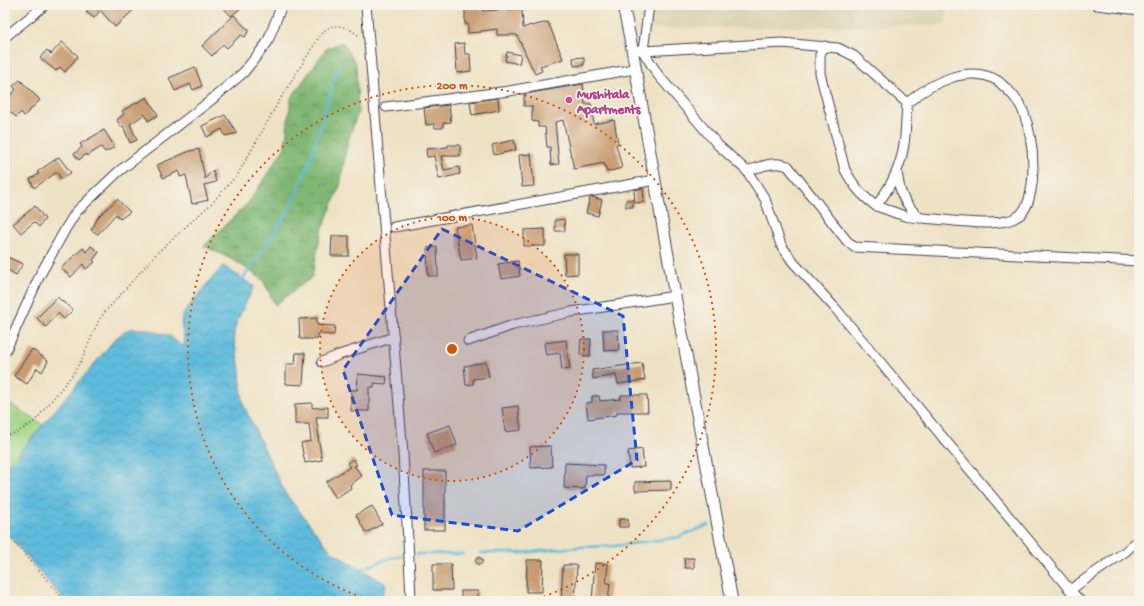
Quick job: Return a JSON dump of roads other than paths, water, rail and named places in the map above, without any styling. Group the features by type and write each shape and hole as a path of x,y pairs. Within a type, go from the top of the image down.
{"main road":[{"path":"623,5 637,51 635,69 675,296 732,601"}],"street":[{"path":"5,37 45,5"},
{"path":"5,352 40,276 76,212 118,172 210,101 244,72 267,43 282,5"},
{"path":"366,5 403,454 410,601"},
{"path":"637,51 648,5"},
{"path":"1097,5 1139,10"},
{"path":"637,51 782,43 838,48 854,56 907,103"},
{"path":"825,46 820,55 820,73 845,170 853,184 864,197 876,206 906,216 990,223 1012,220 1021,213 1027,204 1033,180 1033,154 1023,110 1012,95 998,81 982,75 960,74 922,91 907,103 904,144 897,172 886,193 876,206"},
{"path":"637,51 683,106 718,144 747,171 765,199 781,245 793,262 836,309 1080,601"},
{"path":"386,107 510,91 635,69"},
{"path":"747,171 771,164 781,163 788,166 847,241 854,247 1139,262"},
{"path":"897,172 899,190 907,206 920,218"},
{"path":"394,227 655,180"},
{"path":"468,341 513,325 571,312 675,296"},
{"path":"322,362 394,337"},
{"path":"1070,590 1126,551 1139,539"}],"water":[{"path":"223,266 254,286 237,321 234,332 243,404 285,493 331,551 386,584 381,601 65,601 5,531 5,466 10,464 116,338 129,329 146,329 170,336 180,345 184,346 181,321 184,313 194,299"}],"waterway":[{"path":"242,280 289,210 308,167 335,76 341,64"},
{"path":"480,553 521,553 577,547 615,546 679,537 709,525"},
{"path":"417,554 463,554"},
{"path":"361,569 390,558 402,556"}],"place":[{"name":"Mushitala Apartments","path":"569,100"}]}
